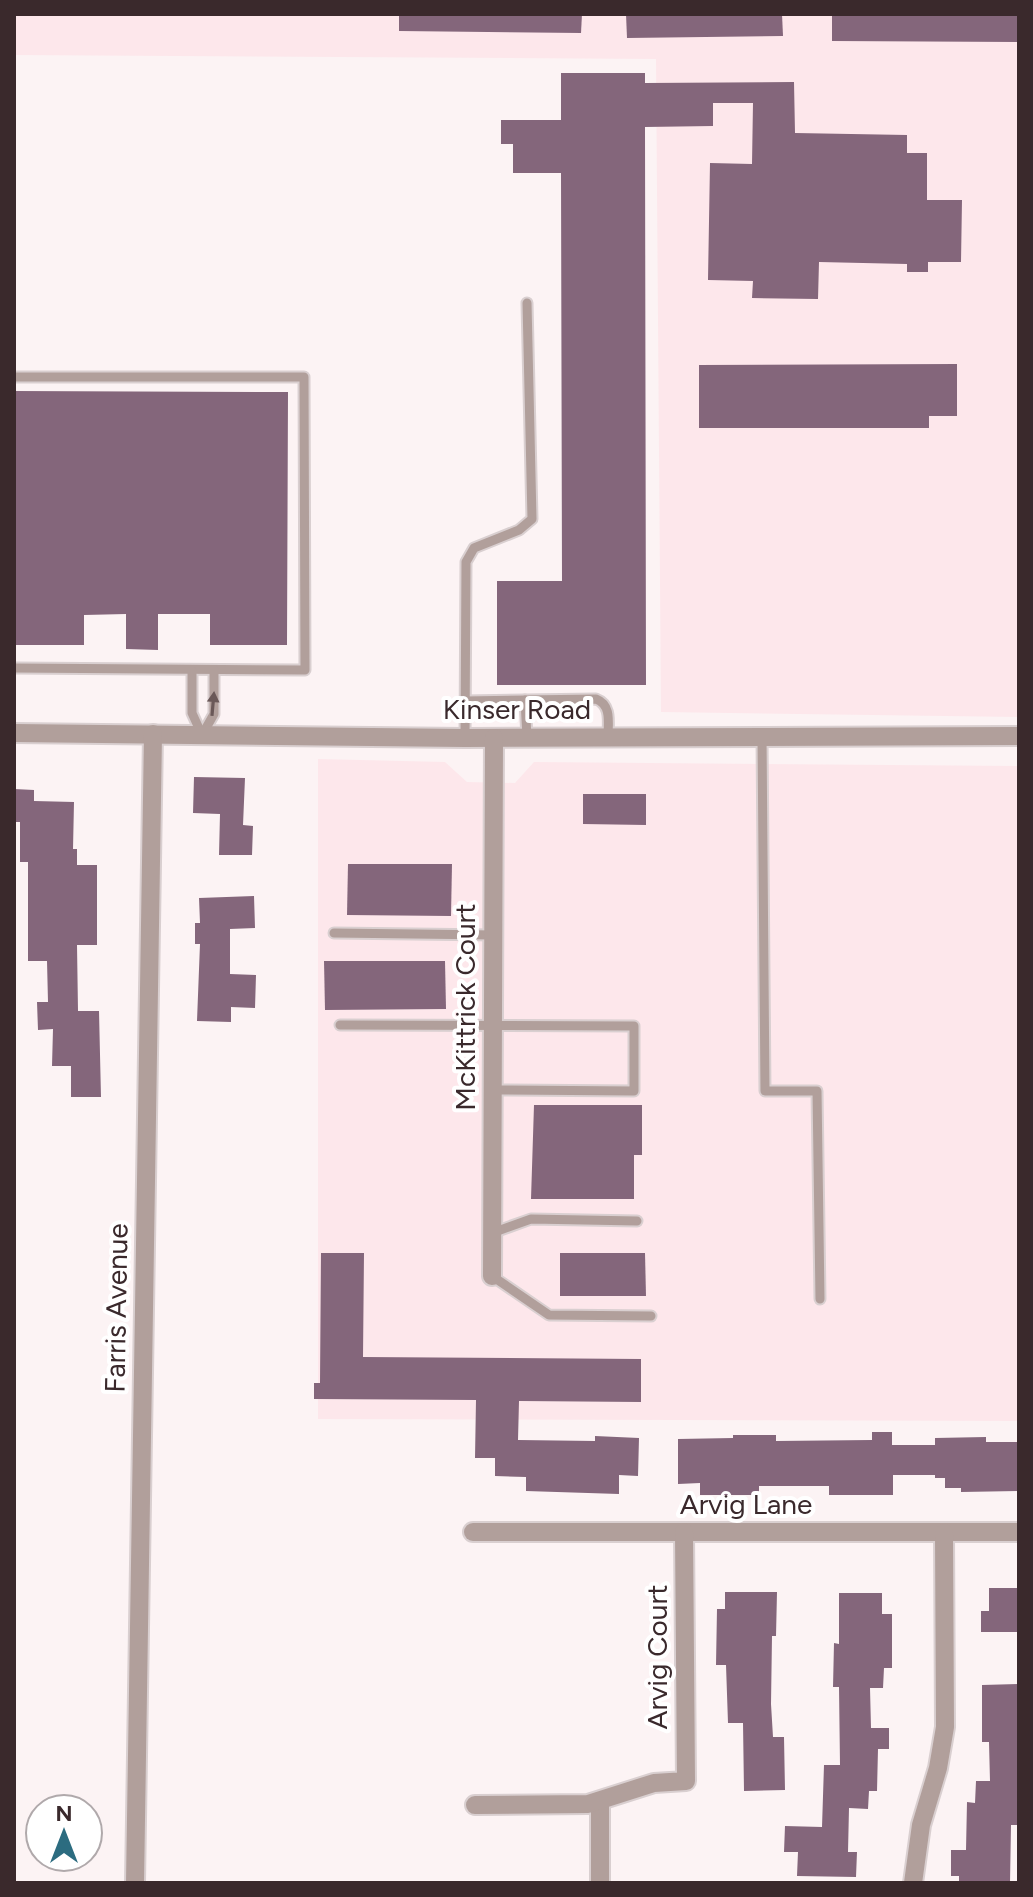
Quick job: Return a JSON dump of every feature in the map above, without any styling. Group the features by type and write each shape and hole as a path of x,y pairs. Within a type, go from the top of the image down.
{"street":[{"name":"Kinser Road","path":"14,733 465,738 1019,736"},
{"name":"Farris Avenue","path":"135,1883 153,734"},
{"name":"McKittrick Court","path":"492,1276 494,738"},
{"name":"Arvig Lane","path":"473,1532 1019,1532"},
{"name":"Arvig Court","path":"600,1802 654,1783 686,1781 684,1532"},
{"path":"913,1883 921,1825 938,1768 945,1727 944,1533"},
{"path":"475,1805 600,1802 600,1883"}],"lane":[{"path":"465,738 466,562 474,548 519,530 532,519 527,303"},
{"path":"14,377 304,377 305,670 14,668"},
{"path":"202,735 214,714 214,670"},
{"path":"192,671 192,713 202,735"},
{"path":"465,701 596,699 602,701 607,710 608,738"},
{"path":"525,700 527,738"},
{"path":"762,737 765,1091 817,1091 820,1299"},
{"path":"334,933 494,935"},
{"path":"340,1025 634,1026 634,1091 493,1090"},
{"path":"492,1233 531,1219 637,1221"},
{"path":"492,1276 549,1315 651,1316"}],"shaded area":[{"path":"14,14 1019,14 1019,717 661,712 656,59 14,55"},
{"path":"318,759 445,762 467,782 515,783 534,762 1019,766 1019,1421 318,1419"}],"building":[{"path":"399,14 582,14 581,33 399,31"},
{"path":"626,14 782,14 783,36 627,38"},
{"path":"832,14 1019,14 1019,42 832,41"},
{"path":"561,73 645,73 645,83 794,82 795,133 907,135 907,153 927,153 927,200 962,200 961,262 928,262 928,272 907,272 907,264 819,262 818,299 752,298 753,281 708,280 710,163 752,164 753,103 713,103 713,126 645,127 646,685 497,685 497,581 562,581 561,173 513,173 513,144 501,144 501,120 561,120"},
{"path":"957,364 957,416 929,416 929,428 699,428 699,365"},
{"path":"14,391 288,392 287,645 210,645 210,614 158,614 158,650 126,649 126,614 84,615 84,645 14,645"},
{"path":"194,777 245,778 243,825 253,826 252,855 219,855 220,814 193,813"},
{"path":"14,789 34,790 34,801 74,802 73,849 77,849 77,865 97,865 97,945 77,945 78,1011 99,1011 101,1097 71,1097 71,1066 52,1066 53,1029 38,1030 37,1002 48,1002 47,961 28,961 28,862 20,862 20,822 14,822"},
{"path":"583,794 646,794 646,825 583,824"},
{"path":"348,864 452,864 451,916 347,915"},
{"path":"254,896 255,928 230,929 230,974 256,975 255,1008 231,1007 231,1022 197,1021 200,944 195,944 195,923 200,923 199,898"},
{"path":"324,961 445,961 446,1009 325,1010"},
{"path":"534,1105 642,1105 642,1155 634,1155 634,1199 531,1199"},
{"path":"321,1253 364,1253 363,1357 641,1359 641,1402 519,1401 518,1440 595,1441 595,1436 639,1438 638,1476 619,1475 619,1494 526,1491 526,1477 495,1476 495,1458 475,1458 476,1400 314,1399 314,1383 320,1383"},
{"path":"560,1253 645,1253 646,1296 560,1296"},
{"path":"872,1432 892,1432 892,1445 935,1445 935,1438 986,1437 986,1442 1019,1442 1019,1491 961,1492 961,1488 945,1488 945,1478 935,1478 935,1475 893,1475 893,1495 829,1495 829,1486 759,1486 759,1495 700,1495 700,1483 678,1484 678,1439 776,1435 776,1441 872,1440"},
{"path":"989,1588 1019,1588 1019,1632 981,1632 981,1611 989,1611"},
{"path":"725,1592 777,1592 776,1636 772,1636 771,1704 773,1737 784,1737 785,1790 744,1791 743,1723 728,1723 726,1665 716,1665 717,1609 725,1609"},
{"path":"839,1593 882,1593 882,1614 892,1614 892,1668 884,1668 883,1688 870,1688 871,1728 889,1728 889,1749 878,1749 877,1791 869,1791 868,1809 849,1808 848,1852 857,1852 856,1877 797,1876 798,1852 784,1852 785,1826 822,1827 824,1765 840,1765 839,1687 833,1687 834,1643 839,1644"},
{"path":"1019,1684 1019,1825 1011,1825 1010,1883 959,1883 959,1876 951,1876 951,1850 966,1850 967,1802 975,1803 976,1781 990,1781 989,1742 982,1742 982,1685"}]}
